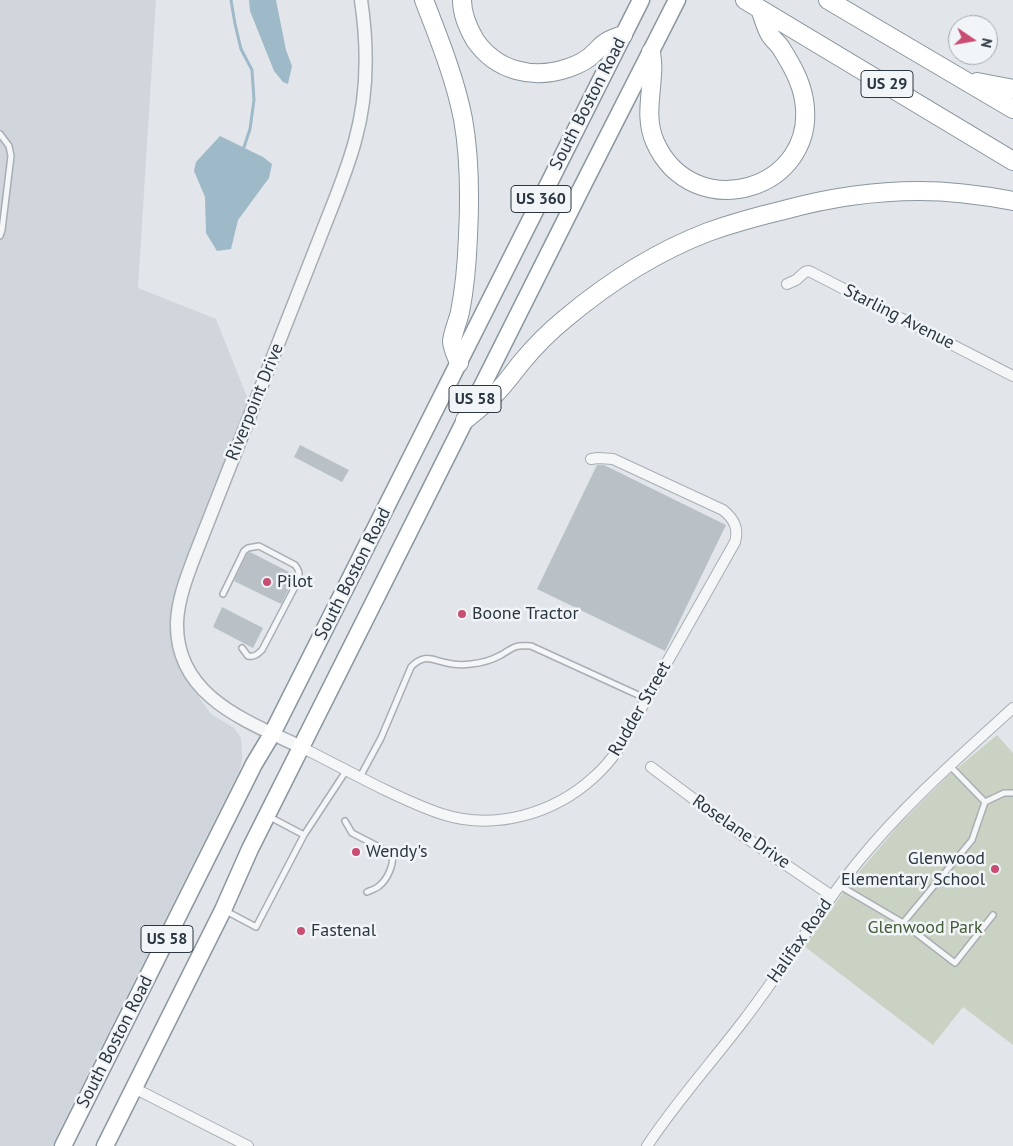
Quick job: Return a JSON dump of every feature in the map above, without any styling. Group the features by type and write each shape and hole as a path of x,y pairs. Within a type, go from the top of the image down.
{"highway":[{"name":"US 58","path":"424,0 444,52 459,102 467,154 469,218 465,279 460,312 452,342 459,363"},
{"path":"462,0 466,21 480,46 500,64 525,73 552,73 567,69 582,63 606,42 623,35"},
{"name":"South Boston Road","path":"63,1146 641,0"},
{"name":"US 29","path":"828,0 1013,109"},
{"path":"651,52 653,73 649,116 651,129 662,155 669,165 691,182 704,187 733,190 758,184 772,177 792,157 799,144 805,115 801,88 792,66 770,35 752,4"},
{"name":"US 29","path":"752,4 1013,161"},
{"name":"South Boston Road","path":"105,1146 223,910 250,849 673,7"},
{"path":"964,80 1013,89"},
{"path":"465,420 495,394 544,338 594,295 649,259 708,232 807,204 848,196 886,192 951,192 1013,201"}],"street":[{"name":"Riverpoint Drive","path":"301,747 236,715 204,691 192,677 181,653 177,621 184,585 195,555 345,174 356,141 362,113 366,56 361,0"},
{"name":"Starling Avenue","path":"787,284 796,280 805,272 811,272 1013,376"},
{"name":"Rudder Street","path":"301,747 415,804 461,819 502,820 526,815 564,800 594,778 617,751 737,536 735,522 724,510 613,459 591,459"},
{"name":"Halifax Road","path":"647,1146 692,1085 744,1020 858,862 886,829 923,791 1013,708"},
{"name":"Roselane Drive","path":"651,767 739,833 832,896"},
{"path":"134,1088 248,1146"}],"lane":[{"path":"0,134 9,146 11,156 0,236"},
{"path":"222,594 244,551 248,548 259,546 295,565 299,570 297,583 262,650 258,654 248,656 242,648"},
{"path":"360,777 381,738 411,667 424,658 433,658 462,665 476,664 489,660 514,647 531,646 647,698"},
{"path":"950,766 985,802"},
{"path":"223,910 256,928 304,835 346,770"},
{"path":"903,923 972,840 985,802 1004,793 1013,793"},
{"path":"267,815 304,835"},
{"path":"345,822 352,833 392,855 393,863 384,881 379,887 368,892"},
{"path":"840,886 903,923 955,962 993,915"}],"shaded area":[{"path":"0,0 156,0 138,288 216,319 249,402 173,597 170,618 172,638 179,667 211,714 234,728 241,738 242,760 239,772 52,1146 0,1146"}],"green space":[{"name":"Glenwood Park","path":"997,735 1013,753 1013,1045 963,1007 933,1045 804,946 854,878 897,827 949,775"}],"water":[{"path":"249,0 276,0 286,50 292,66 288,84 283,82 274,71 250,11"},
{"path":"220,136 263,157 272,164 269,178 238,220 231,249 217,251 206,233 205,197 194,171 196,162"}],"building":[{"path":"300,445 349,470 342,482 294,457"},
{"path":"597,465 604,465 726,525 665,651 537,589"},
{"path":"250,552 295,575 281,604 234,581 247,554"},
{"name":"Pilot","path":"222,607 263,628 253,648 213,627"}],"waterway":[{"path":"231,0 241,49 252,70 254,100 250,129 244,147"}],"place":[{"name":"Pilot","path":"267,582"},
{"name":"Boone Tractor","path":"462,614"},
{"name":"Wendy's","path":"356,852"},
{"name":"Glenwood Elementary School","path":"995,869"},
{"name":"Fastenal","path":"301,931"}]}
